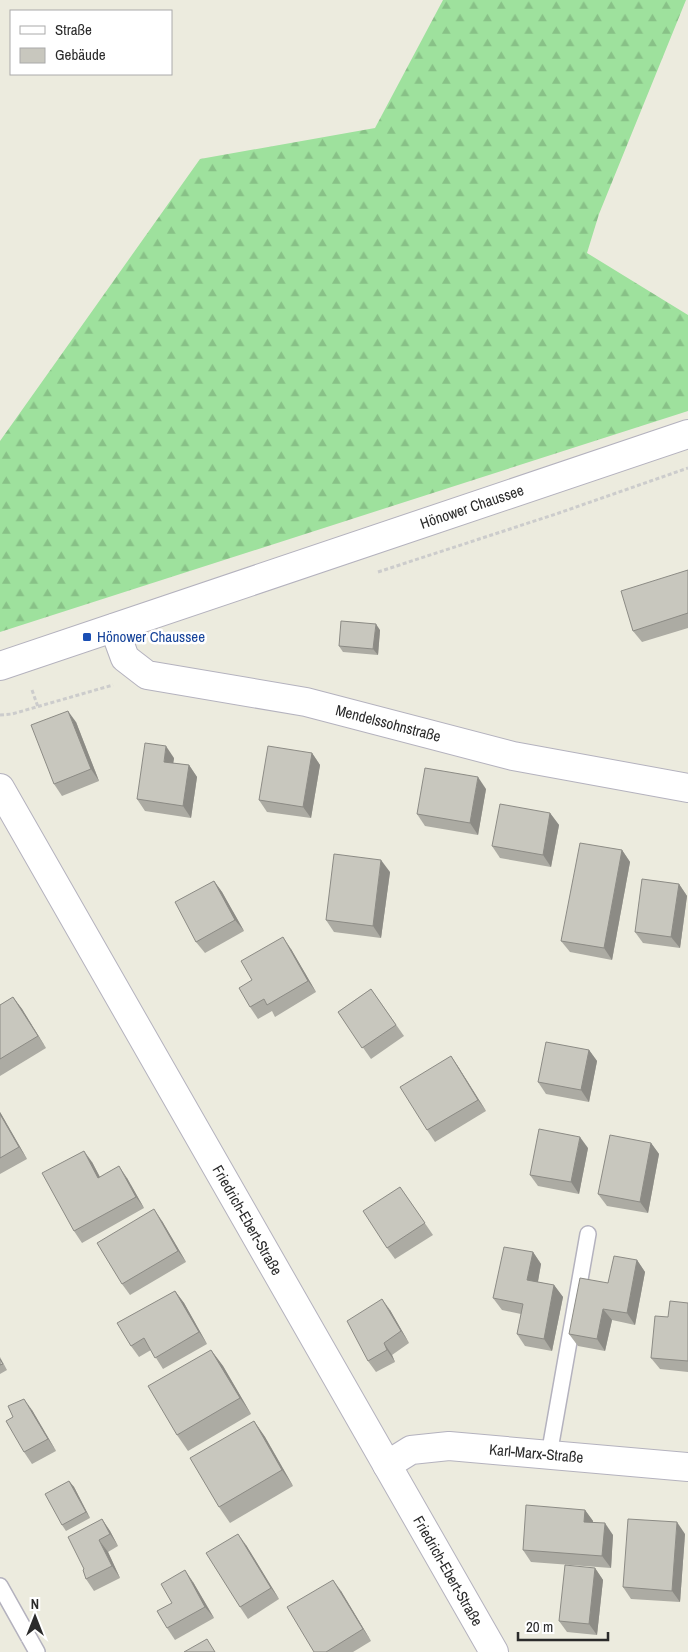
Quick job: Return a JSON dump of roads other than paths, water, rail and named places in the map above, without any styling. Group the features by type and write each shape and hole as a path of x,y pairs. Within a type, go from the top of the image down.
{"street":[{"name":"Hönower Chaussee","path":"0,666 688,434"},
{"name":"Mendelssohnstraße","path":"114,628 125,658 147,676 306,702 513,756 688,788"},
{"name":"Friedrich-Ebert-Straße","path":"0,788 494,1652"},
{"name":"Karl-Marx-Straße","path":"387,1465 411,1450 449,1446 688,1466"}],"lane":[{"path":"549,1454 588,1234"},
{"path":"0,1586 37,1652"}],"place":[{"name":"Hönower Chaussee","path":"87,637"}]}
